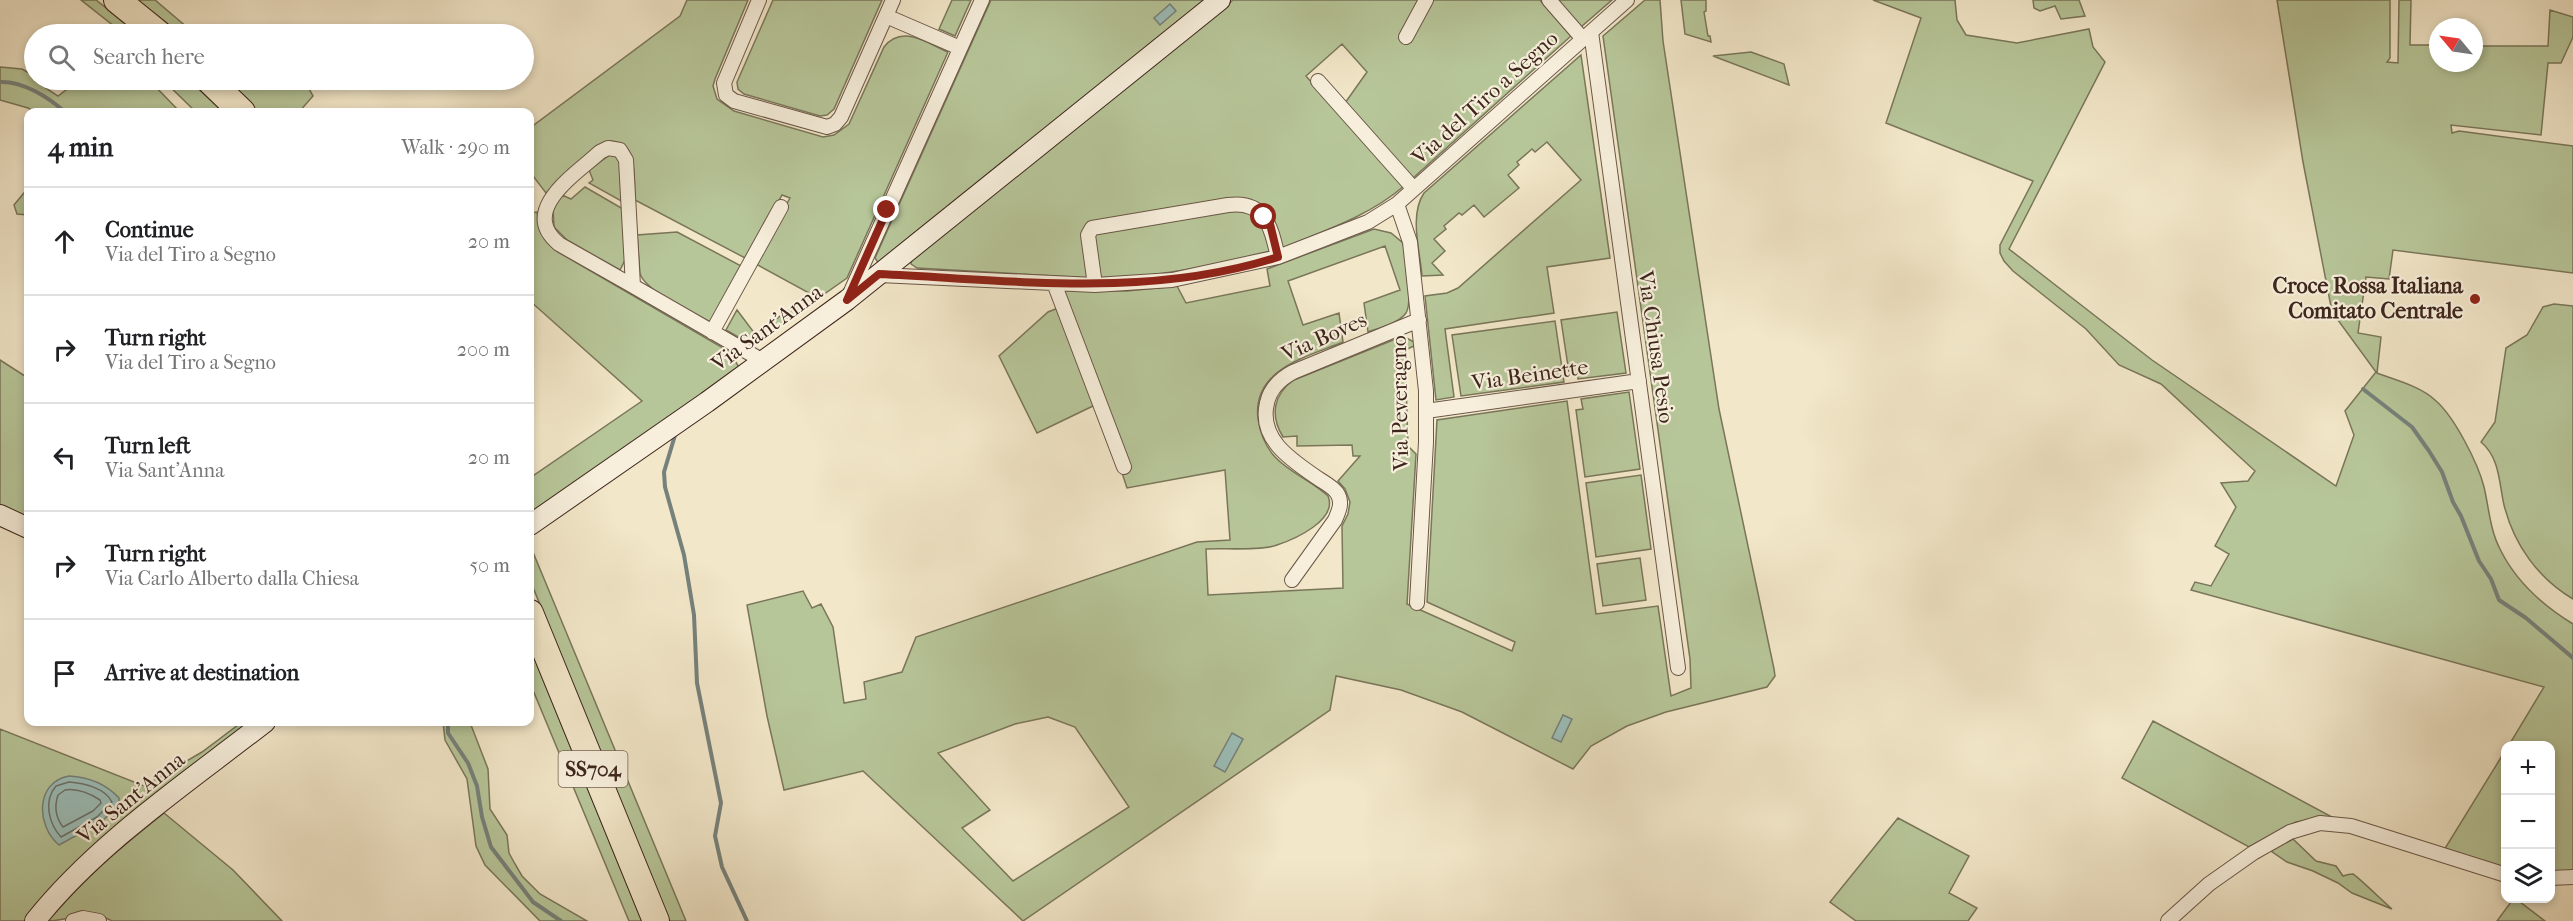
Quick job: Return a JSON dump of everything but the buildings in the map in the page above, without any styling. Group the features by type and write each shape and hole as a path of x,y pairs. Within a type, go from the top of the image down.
{"highway":[{"path":"117,0 147,24"},
{"path":"219,90 238,108"},
{"name":"SS704","path":"534,625 656,921"}],"street":[{"path":"759,0 724,83 725,93 734,102 824,127 830,127 840,120 893,0"},
{"path":"847,300 982,0"},
{"name":"Via Sant'Anna","path":"534,522 847,300 1220,0"},
{"path":"1406,37 1426,0"},
{"name":"Via del Tiro a Segno","path":"1549,0 1587,35"},
{"name":"Via del Tiro a Segno","path":"879,274 1095,285 1172,280 1278,257 1368,222 1397,204 1627,0"},
{"path":"886,16 960,48"},
{"name":"Via Chiusa Pesio","path":"1587,35 1639,381 1678,668"},
{"name":"Via del Tiro a Segno","path":"1318,81 1414,189"},
{"path":"633,286 626,160 620,150 608,148 600,152 553,195 546,209 546,225 550,235 560,244 763,361"},
{"name":"Via Peveragno","path":"1397,204 1410,242 1426,411 1417,603"},
{"path":"1095,285 1088,235 1092,228 1228,205 1245,205 1267,219 1278,257"},
{"path":"712,332 781,207"},
{"path":"1054,283 1124,467"},
{"name":"Via Boves","path":"1292,580 1335,520 1340,509 1340,500 1333,489 1286,455 1275,443 1267,424 1268,399 1280,380 1293,372 1419,320"},
{"name":"Via Beinette","path":"1426,411 1639,381"},
{"path":"0,514 24,526"},
{"name":"Via Sant'Anna","path":"35,921 59,892 92,859 260,726"},
{"path":"2168,921 2209,884 2253,853 2290,832 2320,823 2351,826 2501,874"},
{"path":"2555,878 2573,877"},
{"path":"73,921 83,918 99,921"}],"green space":[{"path":"81,0 96,0 126,24 111,24"},
{"path":"136,0 155,0 183,24 165,24"},
{"path":"687,0 748,0 715,79 713,86 717,99 734,111 823,137 834,135 849,124 884,47 891,40 907,36 915,37 948,52 847,278 752,345 726,330 737,310 755,334 811,294 754,263 790,198 782,195 747,259 635,200 632,158 626,147 620,143 610,141 600,145 546,193 534,177 534,125 680,16"},
{"path":"773,0 882,0 834,109 827,115 820,116 744,94 738,89 737,82"},
{"path":"952,0 971,0 955,36 939,29"},
{"path":"991,0 1207,0 879,264 875,258"},
{"path":"1233,0 1540,0 1571,36 1412,179 1345,103 1367,72 1342,44 1306,76 1404,186 1360,215 1280,249 1253,204 1090,223 1090,278 917,268 911,264 912,259"},
{"path":"1558,0 1612,0 1581,27"},
{"path":"1645,0 1660,0 1663,41 1719,409 1774,669 1775,676 1767,687 1666,712 1627,726 1591,746 1573,769 1462,712 1401,690 1336,676 1330,710 1023,921 863,771 784,790 767,716 747,605 803,591 812,608 821,604 833,627 844,703 866,699 864,682 902,672 916,637 1197,542 1230,540 1225,470 1127,488 1062,290 1127,291 1177,286 1186,303 1270,286 1267,269 1374,229 1391,233 1403,243 1409,290 1406,313 1394,322 1368,332 1364,303 1400,290 1385,246 1288,281 1303,325 1339,313 1343,342 1285,367 1264,388 1258,402 1259,424 1269,449 1281,463 1328,496 1327,513 1304,533 1277,545 1253,549 1206,549 1208,595 1343,588 1342,526 1348,514 1350,502 1345,489 1338,481 1360,456 1353,456 1352,445 1297,446 1297,436 1283,437 1276,421 1276,406 1282,392 1294,380 1403,336 1414,342 1414,346 1405,350 1408,446 1416,454 1407,604 1512,651 1515,642 1427,602 1437,420 1567,401 1596,614 1658,606 1671,696 1691,688 1690,659 1603,36","holes":["1048,717 1075,727 1129,807 1013,881 962,828 990,810 938,753 1015,724"]},
{"path":"1681,0 1706,0 1706,11 1704,12 1711,42 1685,34"},
{"path":"1873,0 1955,0 1957,20 1966,35 2017,43 2089,29 2093,47 2105,62 2009,249 2152,360 2336,486 2354,435 2345,411 2376,372 2332,312 2303,162 2277,0 2390,0 2390,58 2387,62 2398,63 2399,0 2411,0 2410,45 2429,45 2429,72 2483,72 2483,46 2548,46 2550,10 2573,17 2573,37 2561,63 2548,63 2541,135 2451,125 2452,133 2459,131 2573,146 2573,273 2393,250 2389,279 2366,277 2358,333 2381,337 2377,373 2429,395 2450,417 2476,466 2484,487 2494,534 2506,561 2531,592 2573,624 2573,871 2555,872 2555,741 2511,741 2544,687 2191,590 2195,582 2211,586 2229,554 2215,546 2236,507 2221,483 2248,481 2255,471 2161,384 2119,365 2086,329 2013,271 2004,261 2000,253 2000,245 2033,181 1886,123 1921,18"},
{"path":"2033,0 2079,0 2085,16 2061,19 2055,6 2040,11 2034,8"},
{"path":"1751,52 1784,64 1789,85 1713,56"},
{"path":"1581,55 1610,258 1547,267 1554,313 1445,329 1454,397 1436,400 1425,296 1447,293 1458,288 1581,180 1547,142 1535,152 1532,149 1517,162 1519,165 1508,175 1519,188 1484,217 1474,205 1462,215 1459,213 1444,226 1446,229 1434,239 1445,251 1432,263 1443,275 1422,276 1416,222 1420,202 1424,193"},
{"path":"0,67 24,70 24,90 49,90 58,96 66,90 159,90 176,108 28,108 0,100"},
{"path":"173,90 200,90 219,108 192,108"},
{"path":"236,90 310,90 313,96 302,108 254,108"},
{"path":"611,154 617,156 620,161 623,202 589,183 593,180 589,170"},
{"path":"585,187 623,209 625,260 620,270 567,240 554,227 553,208 562,195 571,199"},
{"path":"24,193 24,215 17,214 14,205"},
{"path":"1240,208 1261,220 1273,251 1208,266 1164,273 1098,278 1093,233"},
{"path":"534,212 537,212 543,235 558,252 730,352 740,369 534,513 534,475 642,401 534,305"},
{"path":"677,232 743,267 712,323 661,295 644,281 640,274 637,235"},
{"path":"2554,304 2573,306 2573,599 2560,591 2538,571 2521,547 2508,520 2495,463 2481,442 2495,422 2506,348 2527,335 2543,307"},
{"path":"1058,308 1095,405 1037,433 999,356 1048,312"},
{"path":"1617,312 1626,373 1578,379 1577,372 1569,373 1561,320"},
{"path":"1555,321 1564,382 1461,396 1452,335"},
{"path":"0,360 24,375 24,520 0,508"},
{"path":"1629,392 1640,469 1585,477 1576,410 1583,409 1581,399"},
{"path":"1641,475 1651,549 1596,557 1586,483"},
{"path":"534,555 686,921 669,921 534,590"},
{"path":"1640,558 1646,600 1603,606 1597,564"},
{"path":"534,658 642,921 629,921 534,693"},
{"path":"2153,721 2332,817 2296,822 2249,847 2122,778"},
{"path":"237,726 247,726 42,898 25,921 0,921 0,729 144,786 202,752"},
{"path":"443,726 471,726 488,769 490,809 507,835 509,853 522,876 540,894 587,921 540,921 485,865 476,846 467,779 445,740"},
{"path":"2501,757 2501,867 2444,850"},
{"path":"164,813 233,870 282,921 112,921 104,917 87,915 47,921 84,878"},
{"path":"1898,818 1969,856 1949,893 1977,908 1968,921 1856,921 1830,902"},
{"path":"2293,839 2316,861 2336,866 2343,876 2353,874 2392,909 2352,893 2338,883 2313,871 2287,862 2271,851"},
{"path":"2510,903 2521,903 2545,921 2497,921"}],"water":[{"path":"1170,4 1176,11 1160,25 1154,18"},
{"path":"1563,715 1572,719 1561,742 1552,738"},
{"path":"1232,733 1243,739 1225,772 1214,766"},
{"path":"69,776 102,785 119,798 119,805 101,822 59,845 51,837 46,827 43,806 45,795 50,787 58,780"}],"waterway":[{"path":"0,82 24,86"},
{"path":"33,90 60,108"},
{"path":"2363,389 2412,427 2429,451 2442,472 2479,561 2491,579 2499,600 2526,618 2573,658"},
{"path":"676,432 664,472 665,487 684,555 694,615 697,683 721,803 715,836 722,867 747,921"},
{"path":"448,726 448,733 468,763 477,786 482,817 491,847 533,902 561,921"}],"place":[{"name":"Croce Rossa Italiana Comitato Centrale","path":"2475,299"}],"route":[{"path":"887,210 847,300 879,274 1095,285 1172,280 1278,257 1270,224 1264,217"}]}
